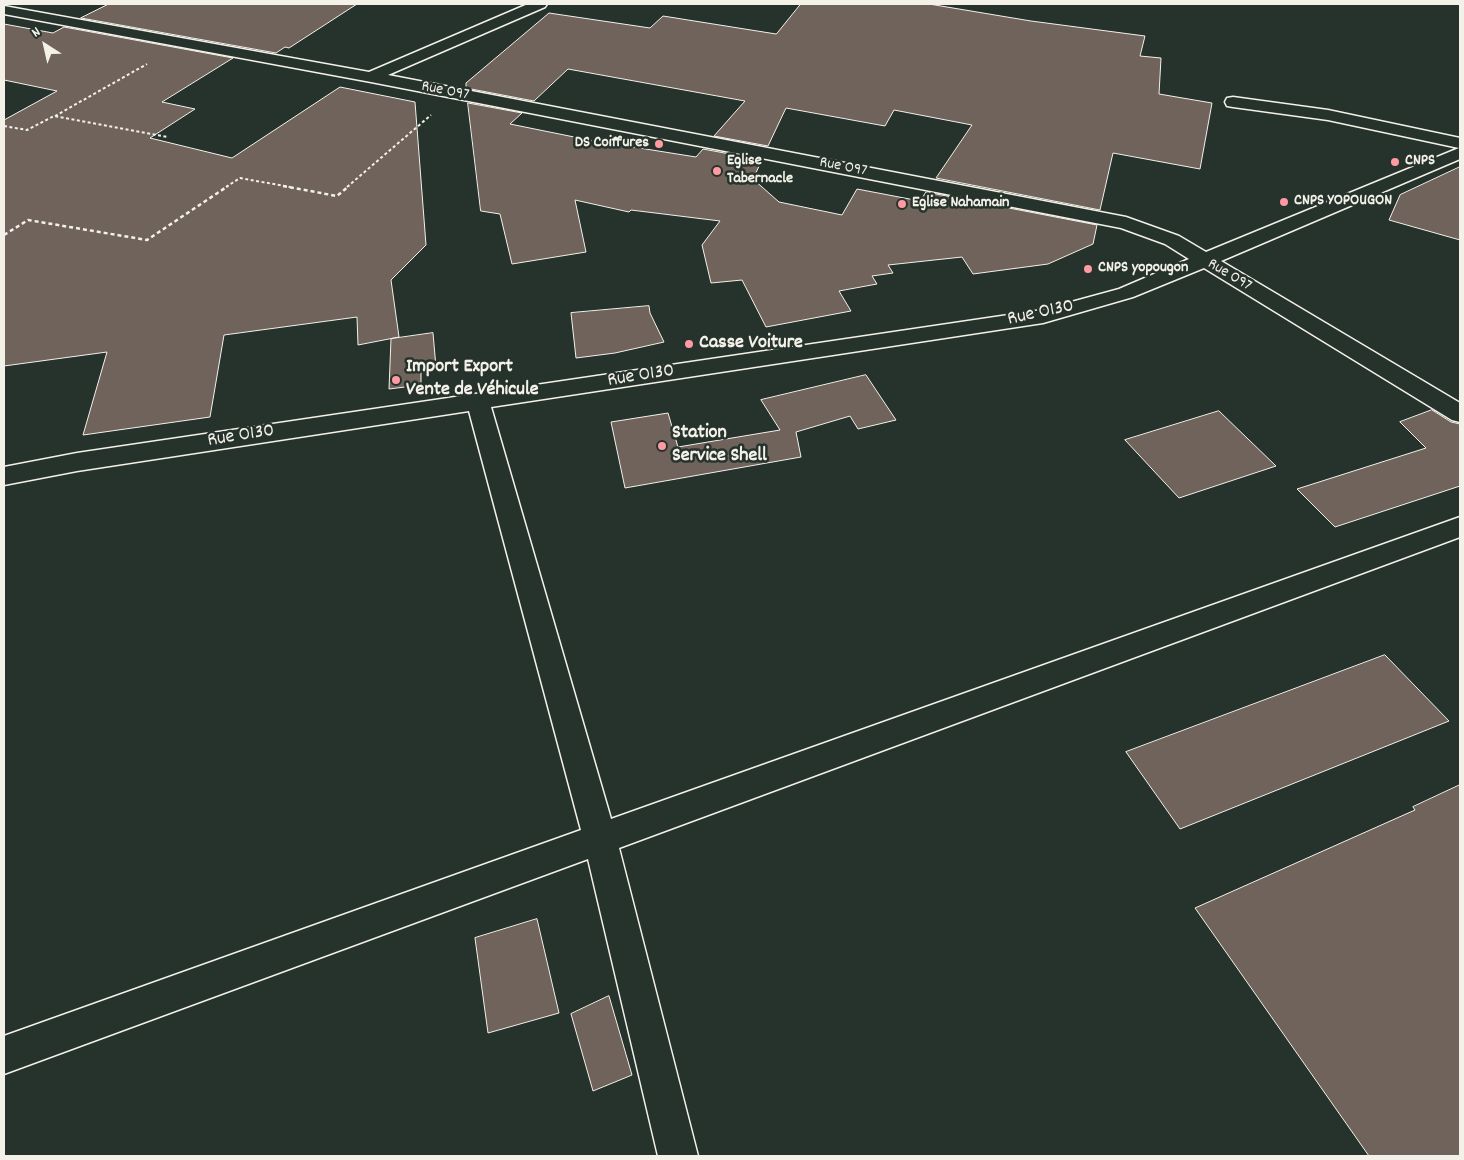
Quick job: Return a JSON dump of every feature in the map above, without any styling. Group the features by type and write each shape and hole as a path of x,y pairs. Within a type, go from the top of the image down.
{"street":[{"path":"372,78 540,4"},
{"name":"Rue O97","path":"4,10 372,78 1126,223 1172,240 1460,414"},
{"path":"1233,102 1328,115 1459,152"},
{"name":"Rue O130","path":"4,476 77,462 1044,316 1126,293 1459,152"},
{"path":"478,401 600,839 678,1156"},
{"path":"4,1055 1460,527"}],"path":[{"path":"4,126 27,130 184,43"},
{"path":"4,234 28,220 148,240 240,178 337,196 456,94"},
{"path":"54,116 168,137"}],"building":[{"path":"109,4 357,4 289,48 285,47 276,53 81,18"},
{"path":"801,4 929,4 1031,21 1145,36 1140,56 1161,58 1159,94 1212,103 1200,169 1113,153 1100,210 936,178 972,125 894,110 885,126 786,108 768,146 714,136 745,101 568,69 534,101 466,88 466,83 549,13 650,28 663,16 776,34"},
{"path":"4,24 53,33 64,27 233,58 162,102 195,109 150,138 232,158 340,87 415,102 426,245 391,280 399,337 358,345 357,317 224,335 210,417 83,435 107,352 4,366 4,120 57,91 4,80"},
{"path":"468,103 522,113 510,124 589,140 696,157 703,149 762,160 753,179 779,202 842,215 857,189 920,201 926,192 1097,225 1093,244 1048,264 973,274 962,257 888,265 893,273 872,276 877,284 839,291 851,311 766,327 742,280 711,283 702,245 720,221 631,210 629,212 575,200 586,252 512,264 500,214 481,211"},
{"path":"1460,167 1460,240 1389,220 1400,195"},
{"path":"649,306 650,313 664,342 615,353 576,358 571,313"},
{"path":"433,333 436,367 421,369 421,385 389,389 391,339"},
{"path":"866,375 896,420 858,429 850,416 796,432 801,457 625,488 611,422 668,413 678,447 780,430 761,400"},
{"path":"1432,410 1451,422 1460,424 1460,486 1335,527 1297,489 1426,448 1400,422"},
{"path":"1219,411 1276,466 1179,498 1125,440"},
{"path":"1385,655 1449,721 1180,829 1126,752"},
{"path":"1460,785 1460,1156 1369,1156 1195,908 1415,810 1413,807"},
{"path":"537,919 559,1013 488,1033 475,938"},
{"path":"609,996 632,1075 593,1091 571,1014"}],"place":[{"name":"DS Coiffures","path":"659,144"},
{"name":"CNPS","path":"1395,162"},
{"name":"Eglise Tabernacle","path":"717,171"},
{"name":"CNPS YOPOUGON","path":"1284,202"},
{"name":"Eglise Nahamain","path":"902,204"},
{"name":"CNPS yopougon","path":"1088,269"},
{"name":"Casse Voiture","path":"689,344"},
{"name":"Import Export Vente de Véhicule","path":"396,380"},
{"name":"Station Service Shell","path":"662,446"}]}
